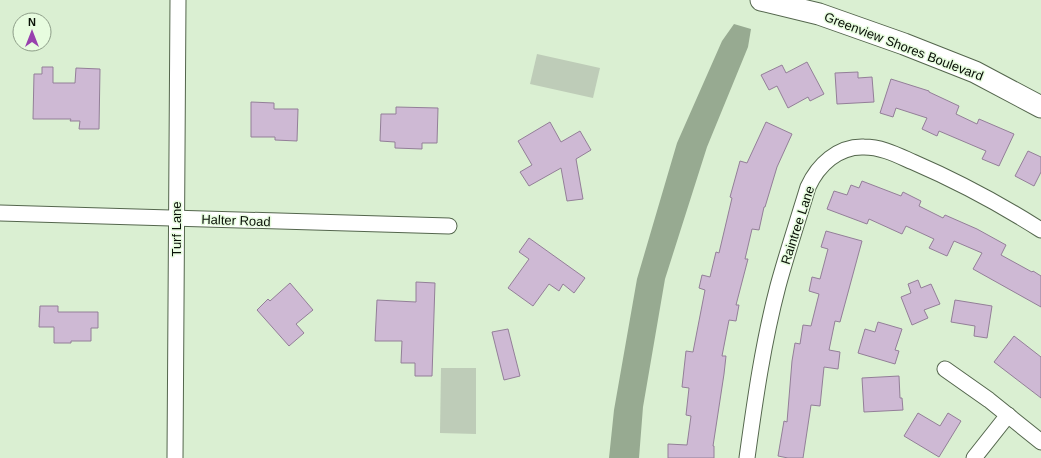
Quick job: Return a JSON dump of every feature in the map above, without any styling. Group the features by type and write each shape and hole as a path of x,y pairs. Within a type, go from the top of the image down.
{"street":[{"name":"Turf Lane","path":"176,458 178,0"},
{"name":"Greenview Shores Boulevard","path":"761,0 819,14 904,44 976,72 1041,107"},
{"name":"Raintree Lane","path":"748,458 760,369 778,288 808,187 816,173 826,162 843,151 853,148 878,148 888,151 974,191 1041,230"},
{"name":"Halter Road","path":"0,213 449,226"},
{"path":"945,369 1008,415 1041,442"},
{"path":"974,458 1008,415"}],"shaded area":[{"path":"734,24 751,29 748,47 707,147 665,279 643,407 639,458 609,458 614,410 637,279 677,143 722,41"},
{"path":"537,54 600,68 593,98 530,84"},
{"path":"441,368 476,368 476,434 440,433"}],"building":[{"path":"807,62 824,94 810,101 808,97 788,108 777,86 769,90 761,75 782,65 786,73"},
{"path":"42,67 53,67 53,83 75,83 76,68 100,69 99,129 79,129 80,121 70,121 71,119 33,119 34,74 42,74"},
{"path":"858,72 858,78 872,77 874,102 837,104 835,73"},
{"path":"891,79 929,91 959,106 956,114 977,124 979,119 1014,134 999,166 982,159 986,151 939,131 937,136 922,129 927,118 896,108 893,117 880,113"},
{"path":"251,102 274,103 274,109 298,109 297,141 275,140 275,137 251,137"},
{"path":"396,107 438,108 437,143 422,143 422,149 395,148 395,142 380,141 381,114 396,114"},
{"path":"550,122 561,142 580,131 591,150 576,159 583,199 567,201 561,168 529,186 520,172 532,165 518,141"},
{"path":"766,122 792,134 777,167 764,207 759,230 752,229 745,259 748,259 736,305 739,305 736,321 729,320 722,356 726,356 713,446 714,458 668,458 668,444 687,445 691,416 686,415 689,388 682,387 686,351 693,352 705,290 699,288 702,275 710,277 716,252 719,253 732,198 730,197 740,161 747,163"},
{"path":"1028,151 1041,157 1041,172 1034,186 1015,176"},
{"path":"862,181 901,196 903,192 921,201 919,206 943,218 945,215 977,229 1006,245 1001,255 1041,276 1041,307 973,269 982,253 954,241 947,256 929,248 934,239 906,226 902,234 869,219 867,224 827,209 834,191 847,195 851,185 859,188"},
{"path":"826,231 862,241 840,322 835,321 829,350 840,352 838,369 824,367 820,406 811,405 803,458 788,458 778,456 784,421 787,422 795,343 800,344 803,325 811,326 819,294 809,291 812,277 820,279 828,249 821,247"},
{"path":"529,238 585,278 574,293 563,284 559,291 549,284 533,306 508,288 529,259 519,252"},
{"path":"918,280 921,288 931,284 940,304 924,310 928,318 912,325 901,297 911,293 908,284"},
{"path":"416,282 435,283 432,376 415,376 415,363 401,363 402,341 375,341 377,300 416,302"},
{"path":"290,283 313,310 296,324 304,333 289,346 257,310 268,299 270,301"},
{"path":"955,300 992,306 987,338 974,336 975,326 951,322"},
{"path":"40,306 58,306 58,312 98,312 98,328 91,328 91,341 54,343 54,327 39,327"},
{"path":"878,322 902,329 895,350 899,351 895,364 858,353 865,329 875,332"},
{"path":"508,329 520,376 504,380 492,332"},
{"path":"1014,336 1041,357 1041,398 994,362"},
{"path":"899,376 900,398 902,398 903,410 864,412 862,378"},
{"path":"918,413 940,426 948,413 961,421 939,457 904,436"}]}
